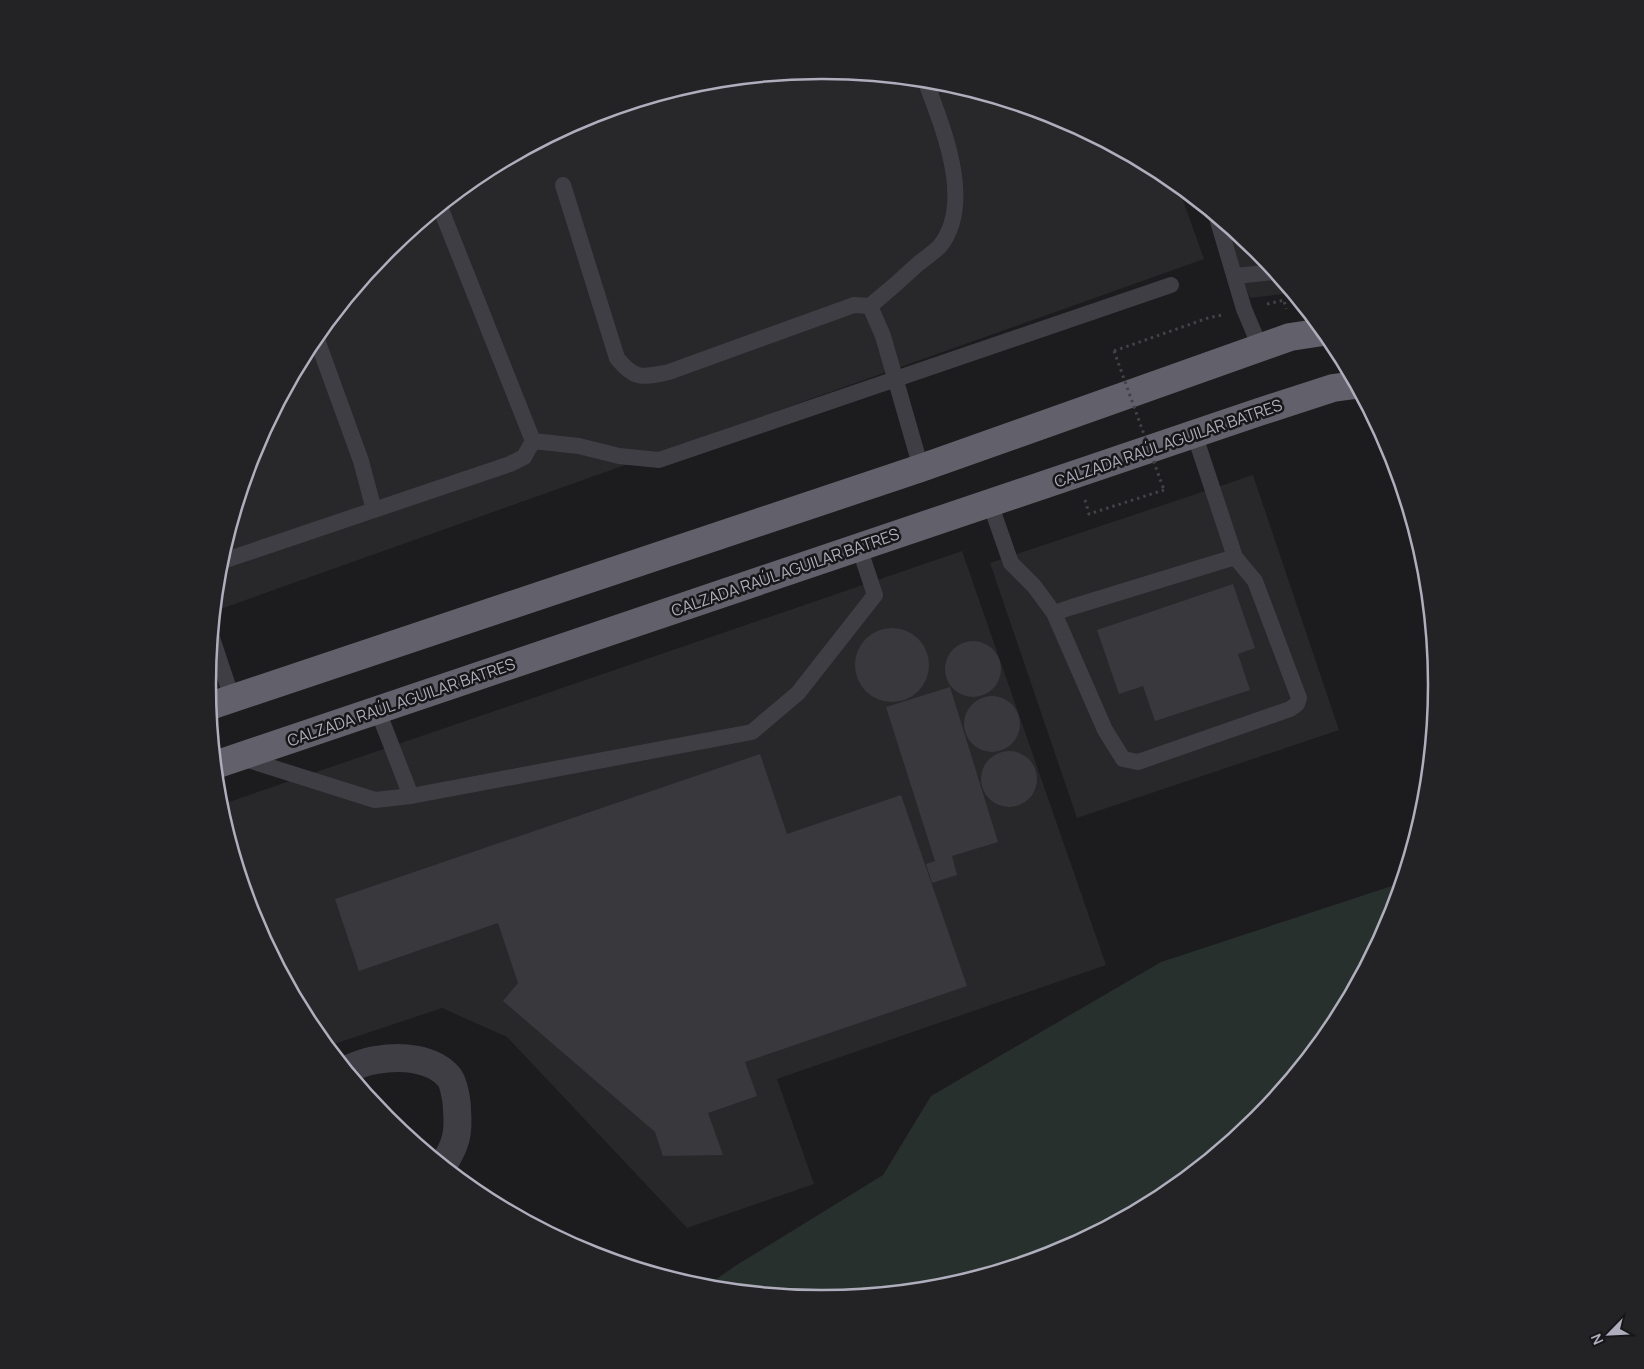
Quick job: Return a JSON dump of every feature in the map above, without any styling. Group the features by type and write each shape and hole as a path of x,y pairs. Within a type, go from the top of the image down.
{"highway":[{"path":"221,702 922,468 1290,337 1315,333"},
{"name":"CALZADA RAÚL AGUILAR BATRES","path":"228,761 1194,434 1333,388 1349,386"}],"street":[{"path":"353,1067 375,1060 407,1058 432,1064 449,1077 457,1101 459,1128 446,1159"}],"lane":[{"path":"563,185 618,358 627,370 644,377 669,372 854,305 870,306 940,246 950,227 955,209 955,179 943,130 929,88"},
{"path":"442,213 533,442"},
{"path":"1220,228 1244,309 1260,348"},
{"path":"1235,276 1266,273"},
{"path":"533,442 579,446 619,456 659,460 1171,284"},
{"path":"870,306 883,336 897,379 922,468"},
{"path":"319,346 361,461 374,510"},
{"path":"990,503 1011,563 1034,586 1054,613 1105,730 1123,759 1138,762 1290,709 1297,704 1299,698 1255,581 1235,556 1194,434"},
{"path":"230,559 510,464 524,457 533,442"},
{"path":"228,761 375,800 411,796 752,732 798,693 875,595 859,547"},
{"path":"1054,613 1235,556"},
{"path":"217,671 221,702"},
{"path":"378,711 411,796"}],"path":[{"path":"1089,514 1164,490 1114,351 1208,318"}],"shaded area":[{"path":"782,80 862,80 940,90 979,99 1054,125 1090,141 1159,181 1182,198 1204,259 221,609 237,528 248,490 262,453 297,382 341,316 394,256 453,204 485,181 554,141 627,111 665,99 704,90"},
{"path":"1226,234 1250,256 1284,294 1250,298"},
{"path":"1253,475 1339,730 1077,818 990,563"},
{"path":"962,551 1106,965 777,1079 814,1184 687,1228 507,1037 442,1008 334,1044 297,987 262,916 248,879 228,802"},
{"path":"1394,885 1382,916 1347,987 1303,1053 1250,1113 1221,1140 1159,1188 1125,1209 1090,1228 1017,1258 979,1270 940,1279 862,1289 822,1290 782,1289 714,1281 883,1175 931,1096 1161,962"}],"building":[{"path":"1233,584 1255,648 1238,654 1250,690 1155,721 1143,686 1119,694 1097,630"},
{"path":"885,628 899,628 913,634 923,644 929,658 929,672 923,686 913,696 899,702 885,702 871,696 861,686 855,672 855,658 861,644 871,634"},
{"path":"973,641 984,643 993,649 999,658 1001,669 999,680 993,689 984,695 973,697 962,695 953,689 947,680 945,669 947,658 953,649 962,643"},
{"path":"950,687 998,842 952,856 957,875 932,883 926,864 935,861 886,707"},
{"path":"992,696 1003,698 1012,704 1018,713 1020,724 1018,735 1012,744 1003,750 992,752 981,750 972,744 966,735 964,724 966,713 972,704 981,698"},
{"path":"1009,751 1020,753 1029,759 1035,768 1037,779 1035,790 1029,799 1020,805 1009,807 998,805 989,799 983,790 981,779 983,768 989,759 998,753"},
{"path":"760,754 787,834 901,795 967,986 745,1062 757,1096 708,1113 723,1155 663,1156 655,1132 503,1001 518,983 498,923 359,971 335,899"}]}
